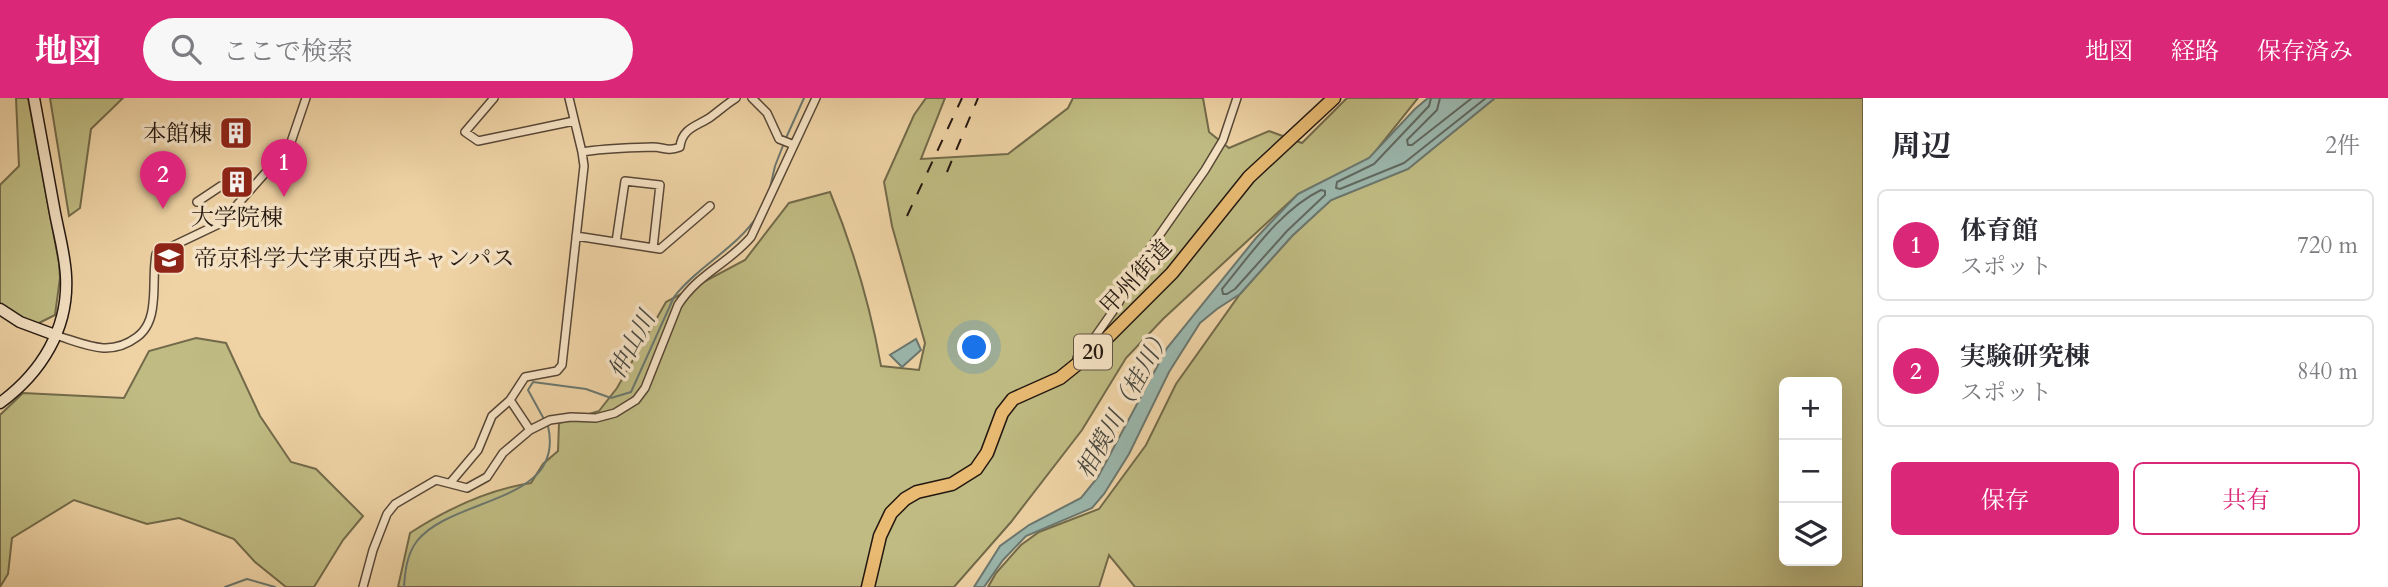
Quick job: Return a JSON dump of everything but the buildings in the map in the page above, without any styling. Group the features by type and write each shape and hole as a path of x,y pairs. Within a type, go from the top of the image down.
{"highway":[{"name":"甲州街道","path":"868,587 880,536 891,513 916,492 952,484 968,475 987,453 1002,413 1013,399 1072,370 1096,349 1159,287 1263,163 1334,98"}],"street":[{"path":"0,403 21,387 40,366 55,335 65,300 66,274 34,98"},
{"path":"0,309 20,322 96,348 116,349 141,334 150,322 156,254 220,223 290,145 306,98"},
{"path":"494,98 465,132 478,141 574,121"},
{"path":"451,482 478,450 492,416 510,400 525,377 557,372 562,365 584,166 569,98"},
{"path":"582,152 602,148 659,147 669,151 680,147 686,132 736,98"},
{"path":"752,98 767,113 779,139 794,145"},
{"path":"363,587 373,550 387,514 395,504 436,480 467,488 487,477 503,453 530,430 550,420 571,416 596,418 615,413 636,400 645,388 682,299 696,282 751,237 816,98"},
{"path":"1072,370 1071,364 1090,344 1118,304 1140,263 1205,170 1223,140 1237,98"},
{"path":"616,242 625,181 660,186 653,247"},
{"path":"197,202 221,186"},
{"path":"576,236 660,249 710,206"},
{"path":"510,400 530,430"}],"shaded area":[{"path":"16,98 28,98 60,278 55,315 31,327 0,309 0,185 19,166"},
{"path":"50,98 123,98 91,129 80,208 69,216"},
{"path":"926,98 945,98 921,159 1008,154 1068,108 1073,98 1203,98 1209,132 1229,148 1269,131 1302,143 1347,98 1418,98 1370,158 1298,194 1163,319 1126,358 1082,430 1011,522 954,587 398,587 410,533 467,502 498,490 531,483 543,464 558,451 559,423 599,411 617,388 666,302 745,260 789,203 830,192 860,278 881,366 919,370 925,343 892,226 884,182 914,115"},
{"path":"1495,98 1863,98 1863,587 1135,587 1109,555 1099,587 988,587 996,573 1021,545 1039,532 1099,509 1146,445 1176,384 1240,294 1292,236 1331,200 1408,169"},
{"path":"196,338 226,343 260,416 291,462 316,469 363,516 343,540 314,587 286,587 255,562 234,539 179,518 147,524 74,500 12,538 8,574 0,587 0,415 23,393 124,398 149,351"}],"water":[{"path":"1428,98 1495,98 1408,169 1331,200 1292,236 1240,294 1200,323 1169,372 1129,454 1092,508 1026,536 1003,560 984,587 974,587 1000,546 1029,525 1081,498 1098,477 1167,348 1256,238 1298,194 1369,158"},
{"path":"916,339 921,350 902,367 890,355"}],"waterway":[{"name":"仲山川","path":"786,138 804,98"},
{"name":"仲山川","path":"770,188 784,143"},
{"name":"仲山川","path":"545,421 528,390 533,382 586,389 611,398 631,392 674,297 739,237 758,215"},
{"name":"仲山川","path":"404,587 411,551 417,541 434,526 503,496 524,485 540,471 549,451 548,426"},
{"name":"仲山川","path":"225,587 247,579 275,587"}],"railway":[{"path":"907,216 962,98"},
{"path":"947,172 978,98"}],"place":[{"name":"本館棟","path":"236,133"},
{"name":"大学院棟","path":"237,182"},
{"name":"体育館","path":"284,197"},
{"name":"実験研究棟","path":"163,209"},
{"name":"帝京科学大学東京西キャンパス","path":"169,258"}],"water label":[{"name":"相模川（桂川）","path":"1124,403"}]}
